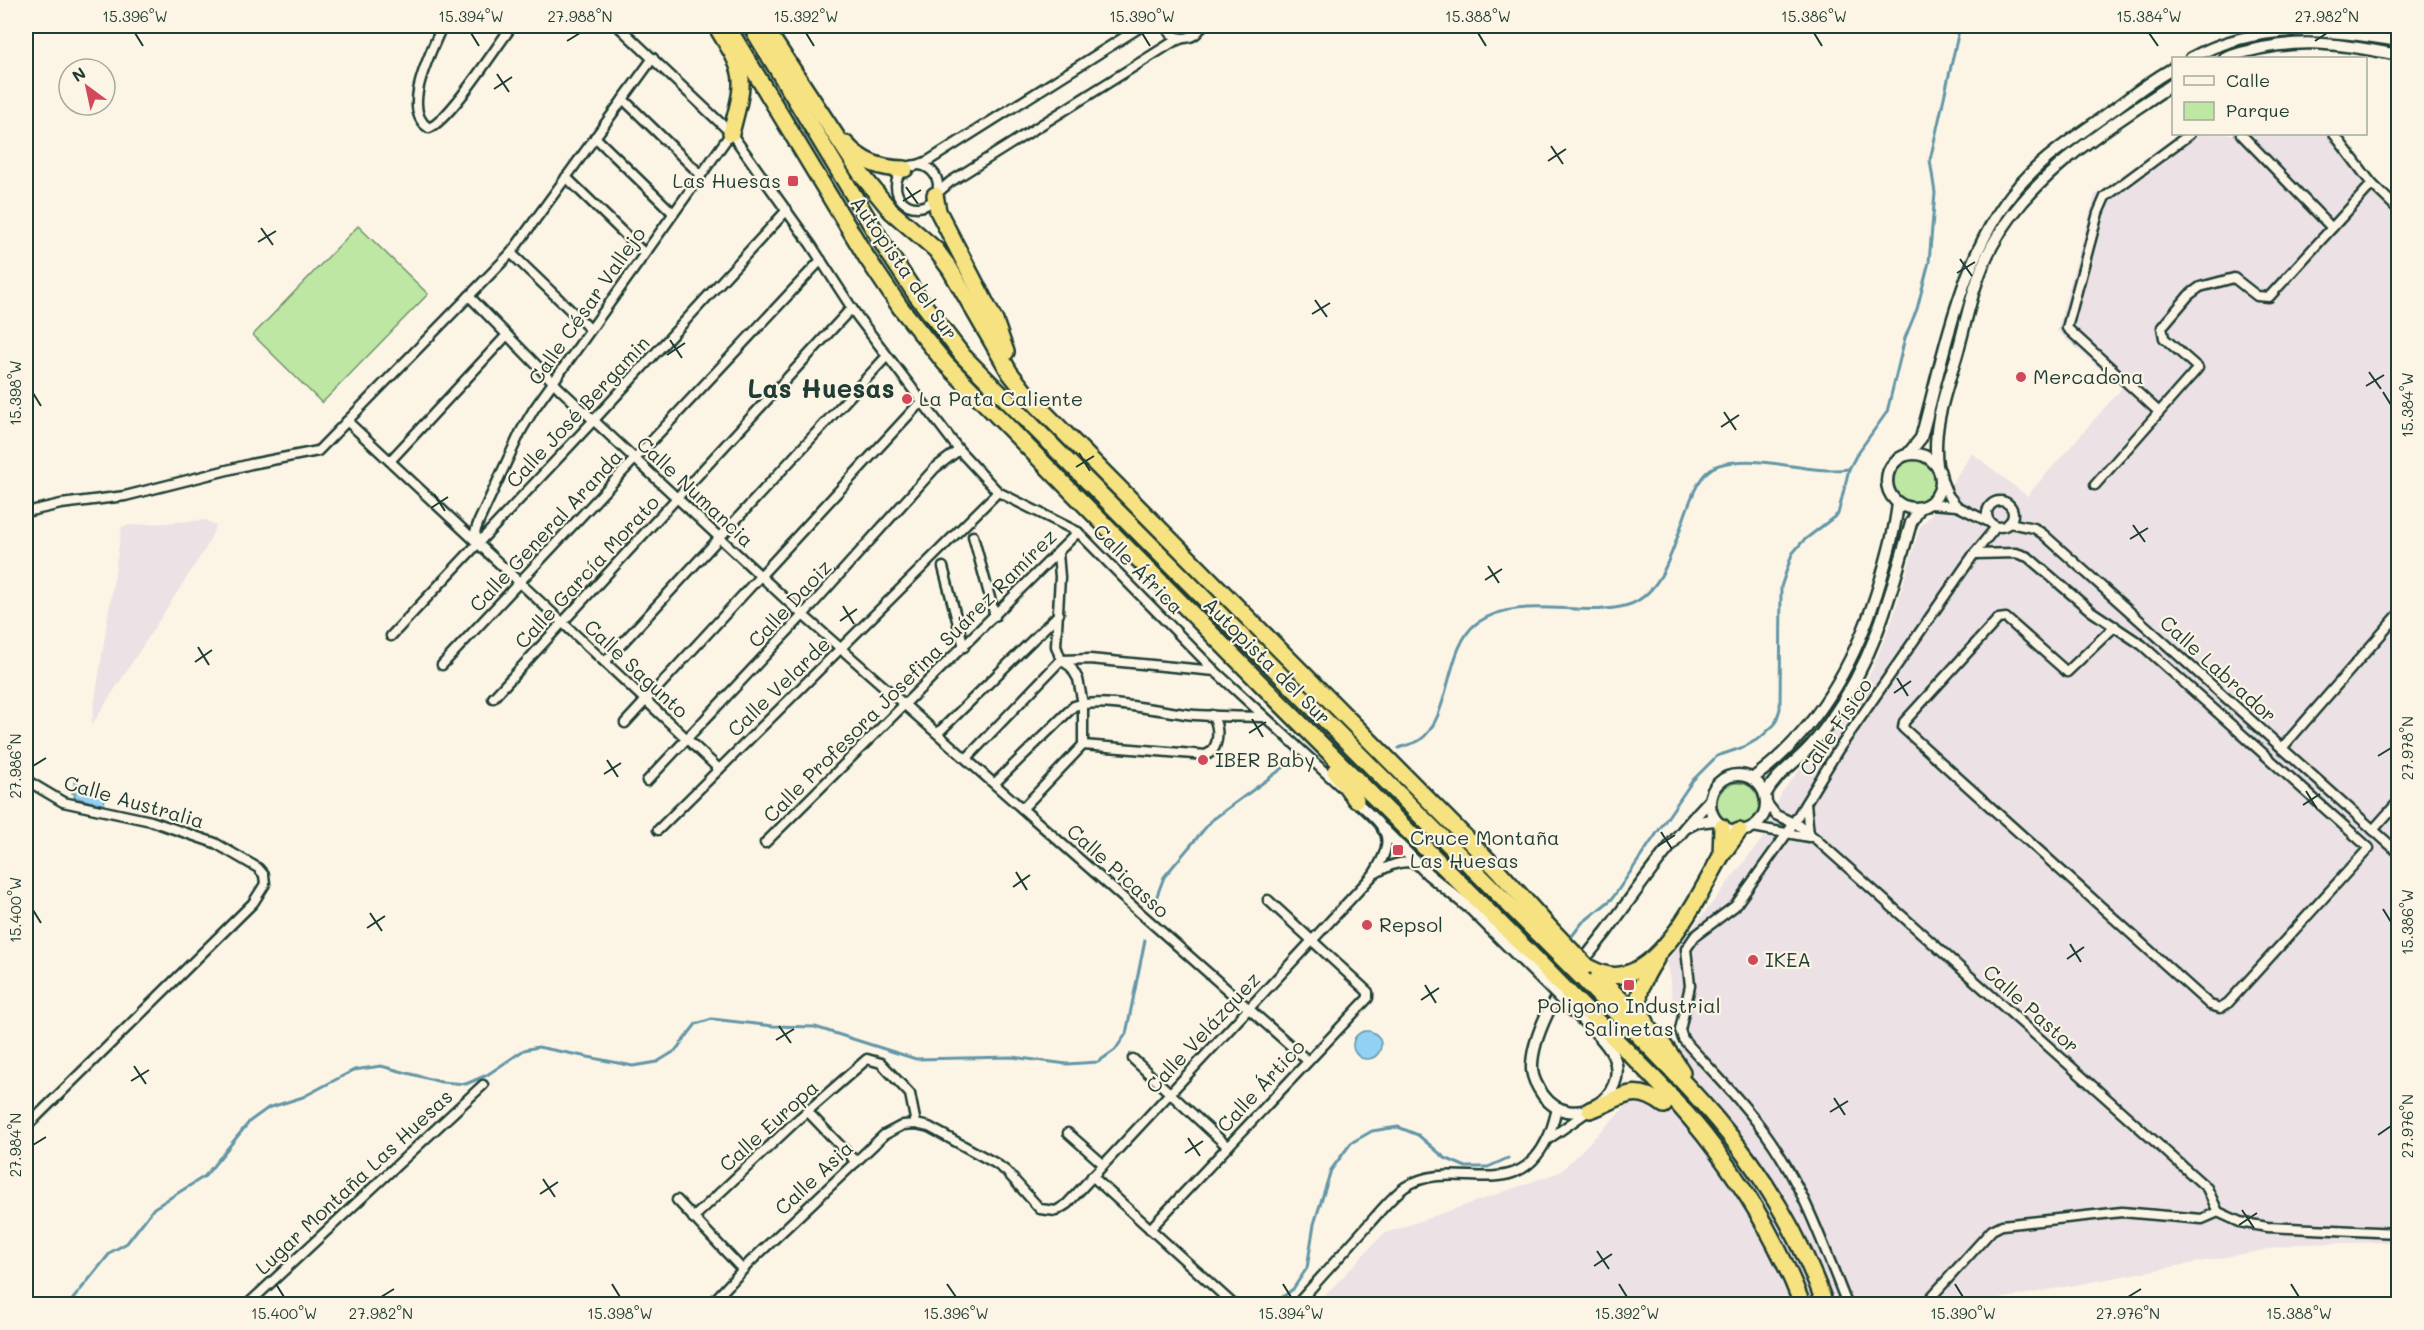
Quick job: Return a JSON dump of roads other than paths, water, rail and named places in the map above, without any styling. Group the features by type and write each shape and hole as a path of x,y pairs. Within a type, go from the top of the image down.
{"highway":[{"path":"716,26 737,60 743,82 731,133"},
{"name":"Autopista del Sur","path":"727,26 867,258 900,307 945,363 1572,1004 1679,1106 1715,1149 1765,1225 1787,1266 1802,1305"},
{"name":"Autopista del Sur","path":"751,26 916,296 963,356 1587,972 1719,1122 1773,1198 1817,1282 1825,1305"},
{"path":"764,26 817,110 879,197 928,242 950,269 1010,373 1029,397 1495,867 1543,929"},
{"path":"817,110 850,149 871,163 890,169 910,168"},
{"path":"935,195 938,211 995,321 1018,379 1029,397"},
{"path":"1269,692 1291,723 1335,771 1472,910"},
{"path":"1335,771 1356,800"},
{"path":"1719,824 1721,856"},
{"path":"1696,1096 1670,1053 1641,1014 1638,998 1648,970 1697,903 1721,856 1746,829"},
{"path":"1587,972 1623,975 1637,969 1664,946"},
{"path":"1587,972 1655,1035"},
{"path":"1606,1044 1698,1143 1787,1266"},
{"path":"1590,1110 1631,1092 1652,1097 1664,1105"}],"street":[{"path":"442,26 420,82 416,99 418,113 424,125 429,128 434,126 451,108 512,26"},
{"name":"Calle África","path":"618,26 731,133 887,356 959,450 998,492 1078,532 1215,671 1356,800 1383,829"},
{"path":"1142,26 928,161 900,174 896,187 897,194 912,207 926,205 950,182 1173,42 1196,34 1202,26"},
{"path":"1165,26 1170,34 1183,38"},
{"path":"2194,57 2234,41 2268,33 2308,29 2351,33 2398,42"},
{"path":"2229,57 2270,46 2308,42 2349,45 2398,55"},
{"path":"26,512 61,504 125,496 251,464 318,451 511,253 653,58"},
{"path":"1957,506 1908,508 1898,503 1888,489 1888,471 1900,458 1908,454 1921,438 1964,281 1980,244 2000,208 2027,176 2057,150 2172,69"},
{"path":"1968,512 2000,501 2008,504 2012,512 2009,523 2005,526 1993,524 1968,512 1957,506 1948,495 1942,480 1934,444 1939,416 1977,282 1992,247 2008,220 2040,182 2066,159 2172,84"},
{"path":"623,99 701,175"},
{"name":"Calle César Vallejo","path":"478,543 475,532 479,521 521,430 590,329 731,133"},
{"path":"2159,412 2067,328 2098,213 2105,197 2189,135"},
{"path":"2242,135 2332,228"},
{"path":"2335,135 2372,184 2398,209"},
{"path":"595,137 674,213"},
{"path":"910,168 927,168 937,183 935,195"},
{"path":"566,177 644,253"},
{"path":"2095,485 2198,368 2164,338 2162,327 2189,295 2200,287 2234,278 2257,296 2269,297 2372,184"},
{"name":"Calle José Bergamin","path":"391,636 787,210"},
{"path":"511,253 590,329"},
{"name":"Calle General Aranda","path":"442,665 821,260"},
{"name":"Calle Numancia","path":"469,296 553,382 760,576 841,650 906,705"},
{"name":"Calle García Morato","path":"493,699 847,313 853,310"},
{"path":"390,461 507,335"},
{"path":"605,662 887,356"},
{"path":"626,723 917,406 923,404"},
{"name":"Calle Sagunto","path":"347,421 718,769"},
{"name":"Calle Daoiz","path":"646,782 803,615 936,468 959,450"},
{"path":"1908,454 1929,457 1937,465"},
{"path":"1681,830 1697,822 1746,829 1763,816 1765,799 1772,781 1806,751 1827,726 1853,688 1877,636 1911,523 1925,506 1938,496 1942,480"},
{"name":"Calle Velarde","path":"658,830 998,492"},
{"path":"1752,779 1794,744 1813,722 1841,681 1872,612 1895,530 1898,503"},
{"path":"1989,506 1986,514 1993,524"},
{"path":"486,507 490,520 497,523"},
{"path":"458,525 470,525 479,521"},
{"name":"Calle Labrador","path":"2009,523 2034,528 2043,534 2398,852"},
{"name":"Calle Físico","path":"1847,1305 1812,1214 1788,1169 1757,1122 1683,1039 1680,1030 1690,986 1686,949 1695,936 1735,906 1788,832 1838,750 1993,524"},
{"name":"Calle Profesora Josefina Suárez Ramírez","path":"765,843 1078,532"},
{"path":"973,536 995,616"},
{"path":"1023,808 1083,745 1083,704 1078,679 1071,666 1061,660 1056,646 1059,614 1058,553"},
{"path":"1974,554 2016,553 2028,557 2091,611 2115,626 2142,645 2369,848 2228,1003 2220,1008 2210,1005 1903,728 1904,722 1998,619 2006,618 2067,672 2115,626"},
{"path":"943,567 964,646"},
{"path":"938,733 1059,614"},
{"path":"2282,748 2398,615"},
{"path":"967,758 1061,660 1090,659 1215,671"},
{"path":"995,783 1074,706 1083,704 1264,717"},
{"name":"Calle Picasso","path":"906,705 1308,1061"},
{"path":"1212,715 1218,730"},
{"path":"1083,745 1206,755 1212,753 1218,730 1226,720 1234,716"},
{"path":"1590,1110 1580,1112 1557,1109 1547,1101 1536,1086 1532,1071 1533,1054 1538,1034 1548,1012 1681,830 1710,800 1718,784 1725,778 1734,776 1752,779 1765,799"},
{"name":"Calle Australia","path":"26,780 63,802 151,821 215,843 258,868 264,875 265,884 253,903 26,1127"},
{"name":"Calle Pastor","path":"1765,799 1776,815 1793,822 1811,836 2207,1188 2218,1212"},
{"path":"1710,800 1710,807 1719,824"},
{"path":"2373,830 2398,802"},
{"path":"1806,803 1811,836"},
{"path":"1383,829 1447,891 1523,953"},
{"name":"Calle Velázquez","path":"916,1124 928,1127 995,1163 1006,1171 1040,1209 1056,1211 1066,1204 1373,875 1385,857 1388,845 1383,829"},
{"name":"Calle Pastor","path":"1746,829 1811,836"},
{"name":"Calle Velázquez","path":"1373,875 1398,863 1418,864"},
{"path":"1268,900 1311,940"},
{"name":"Calle Ártico","path":"1153,1231 1227,1146 1368,998 1368,992 1311,940"},
{"path":"1297,1305 1404,1188 1431,1176 1502,1178 1514,1174 1533,1158 1547,1140 1605,1098 1614,1084 1615,1063 1606,1044 1572,1004"},
{"name":"Calle Europa","path":"693,1218 794,1123 867,1059 881,1063 910,1095 916,1124"},
{"path":"1133,1059 1227,1146"},
{"name":"Lugar Montaña Las Huesas","path":"248,1305 483,1085"},
{"path":"1547,1140 1557,1109"},
{"path":"808,1112 856,1162"},
{"name":"Calle Asia","path":"711,1305 742,1269 856,1162 894,1129 903,1125 916,1124"},
{"path":"1068,1133 1103,1164"},
{"path":"1092,1176 1233,1305"},
{"path":"676,1200 742,1269"},
{"path":"1925,1305 1992,1230 2002,1225 2122,1212 2202,1219 2218,1212 2240,1222 2267,1227 2398,1233"}],"water":[{"path":"75,782 107,794 103,805 74,797 75,794 72,793"},
{"path":"1367,1031 1377,1035 1381,1045 1377,1055 1367,1059 1357,1055 1353,1045 1357,1035"}],"waterway":[{"path":"1572,936 1582,923 1612,899 1693,780 1717,756 1744,747 1760,738 1775,724 1780,709 1781,587 1792,554 1803,541 1838,514 1849,469 1887,412 1905,338 1917,309 1929,262 1935,193 1930,160 1960,26"},
{"path":"1399,748 1415,743 1430,730 1443,700 1459,648 1477,623 1493,614 1531,608 1611,609 1628,605 1646,594 1660,577 1671,556 1695,489 1706,473 1719,465 1751,461 1817,469 1849,469"},
{"path":"1155,901 1164,877 1212,820 1291,762"},
{"path":"69,1304 111,1252 127,1243 154,1208 205,1176 250,1121 268,1108 303,1097 354,1070 381,1066 441,1082 466,1084 487,1075 524,1050 538,1047 633,1066 657,1062 675,1051 696,1024 712,1019 773,1026 815,1027 916,1059 1012,1057 1067,1064 1098,1062 1115,1050 1126,1034 1145,940"},
{"path":"1260,1304 1279,1300 1293,1289 1307,1268 1314,1224 1331,1170 1351,1143 1372,1131 1398,1127 1418,1135 1445,1158 1466,1167 1488,1167 1508,1158"}],"place":[{"name":"Las Huesas","path":"793,181"},
{"name":"Mercadona","path":"2021,377"},
{"name":"La Pata Caliente","path":"907,399"},
{"name":"IBER Baby","path":"1203,760"},
{"name":"Cruce Montaña Las Huesas","path":"1398,850"},
{"name":"Repsol","path":"1367,925"},
{"name":"IKEA","path":"1753,960"},
{"name":"Poligono Industrial Salinetas","path":"1629,985"}],"district":[{"name":"Las Huesas","path":"821,389"}]}
